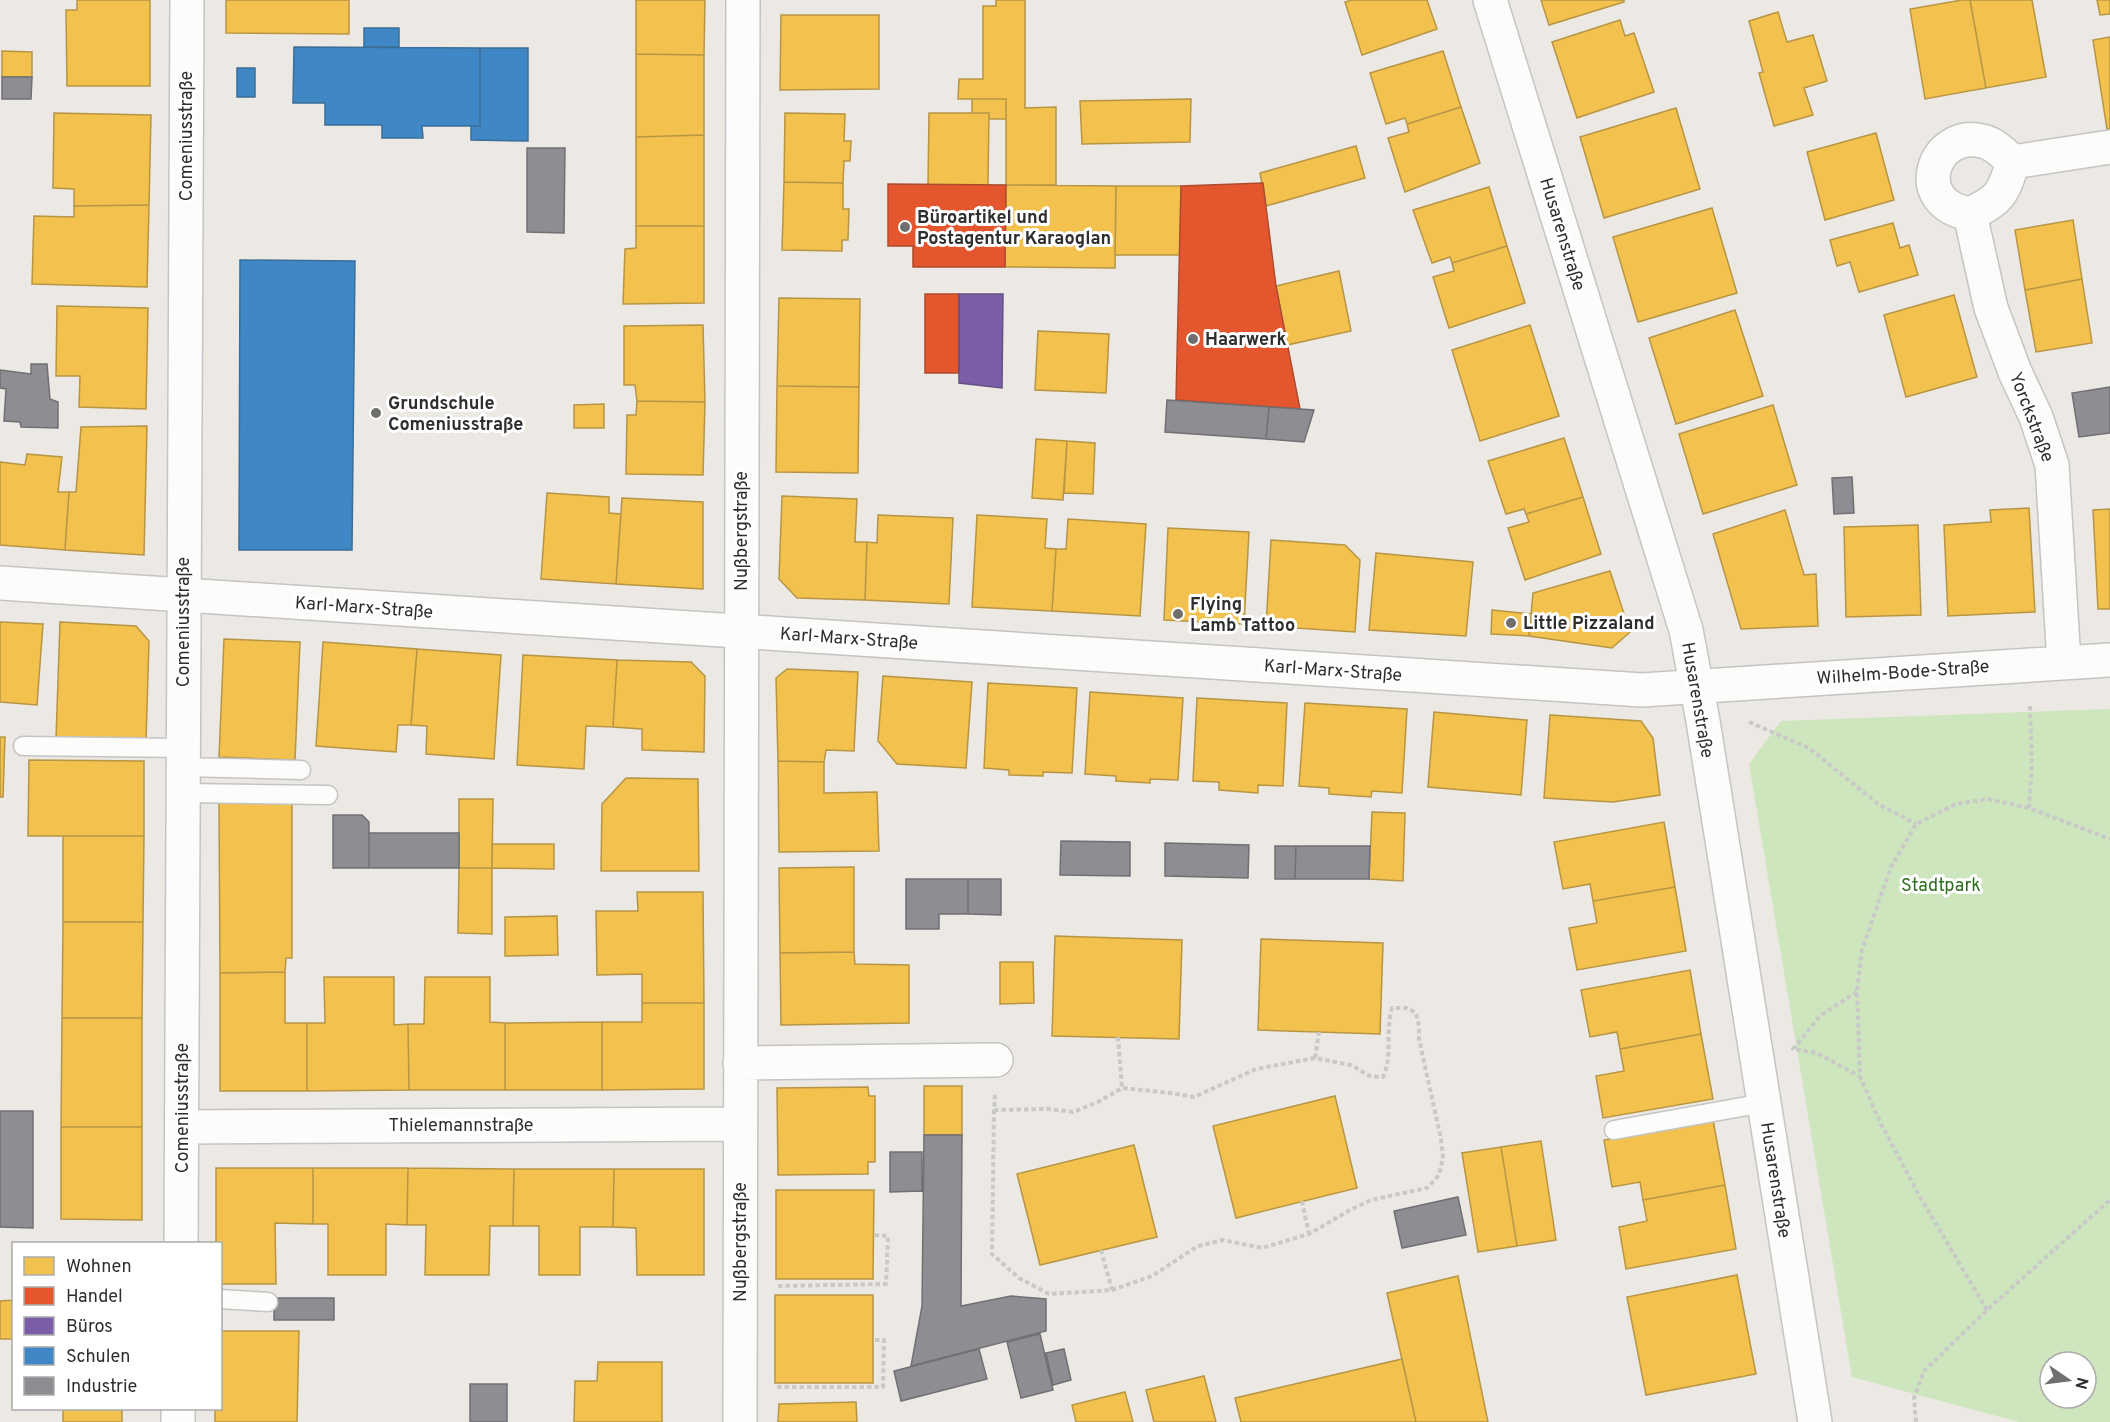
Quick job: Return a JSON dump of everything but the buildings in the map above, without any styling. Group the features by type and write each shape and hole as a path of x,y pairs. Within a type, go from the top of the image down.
{"street":[{"name":"Comeniusstraße","path":"181,1242 186,0"},
{"name":"Nußbergstraße","path":"740,1422 743,0"},
{"name":"Husarenstraße","path":"1490,0 1686,630 1697,686 1815,1422"},
{"path":"2013,162 2006,184 1999,196 1988,206 1970,214 1954,211 1942,202 1933,185 1934,165 1940,155 1957,144 1981,140 1993,145 2013,162 2110,147"},
{"name":"Yorckstraße","path":"1970,214 1991,308 2015,372 2036,417 2052,465 2064,662"},
{"name":"Karl-Marx-Straße","path":"0,583 1642,690 1697,686"},
{"name":"Wilhelm-Bode-Straße","path":"1697,686 2110,660"},
{"path":"740,1063 996,1060"},
{"name":"Thielemannstraße","path":"183,1127 740,1124"}],"lane":[{"path":"23,746 328,795"},
{"path":"183,770 301,770"},
{"path":"1614,1130 1764,1103"},
{"path":"222,1299 268,1302"}],"path":[{"path":"2029,808 2032,764 2030,706"},
{"path":"1745,720 1809,748 1878,804 1916,824"},
{"path":"1987,1310 1920,1197 1881,1124 1860,1077 1857,992 1863,950 1891,867 1916,824 1956,804 1988,799 2029,808 2110,839"},
{"path":"1857,992 1821,1015 1792,1049 1817,1053 1860,1077"},
{"path":"994,1110 1049,1109 1073,1112 1098,1102 1122,1088 1194,1097 1256,1069 1316,1058 1351,1065 1370,1076 1383,1077 1387,1068 1389,1018 1392,1008 1407,1008 1416,1013 1419,1039 1443,1158 1439,1175 1427,1188 1371,1200 1310,1234 1262,1248 1223,1240 1198,1246 1152,1276 1112,1290 1049,1294 1019,1278 992,1254 994,1110 996,1060"},
{"path":"1316,1058 1319,1032"},
{"path":"1118,1037 1122,1088"},
{"path":"1916,1422 1914,1398 1924,1371 1987,1310 2110,1200"},
{"path":"1302,1202 1310,1234"},
{"path":"768,1286 886,1284 888,1236 873,1235"},
{"path":"1101,1250 1112,1290"},
{"path":"767,1387 883,1387 884,1340 873,1340"}],"green space":[{"name":"Stadtpark","path":"2110,709 2110,1422 2019,1422 1852,1377 1749,764 1781,721"}],"place":[{"name":"Büroartikel und Postagentur Karaoglan","path":"905,227"},
{"name":"Haarwerk","path":"1193,339"},
{"name":"Grundschule Comeniusstraße","path":"376,413"},
{"name":"Flying Lamb Tattoo","path":"1178,614"},
{"name":"Little Pizzaland","path":"1511,623"}]}
